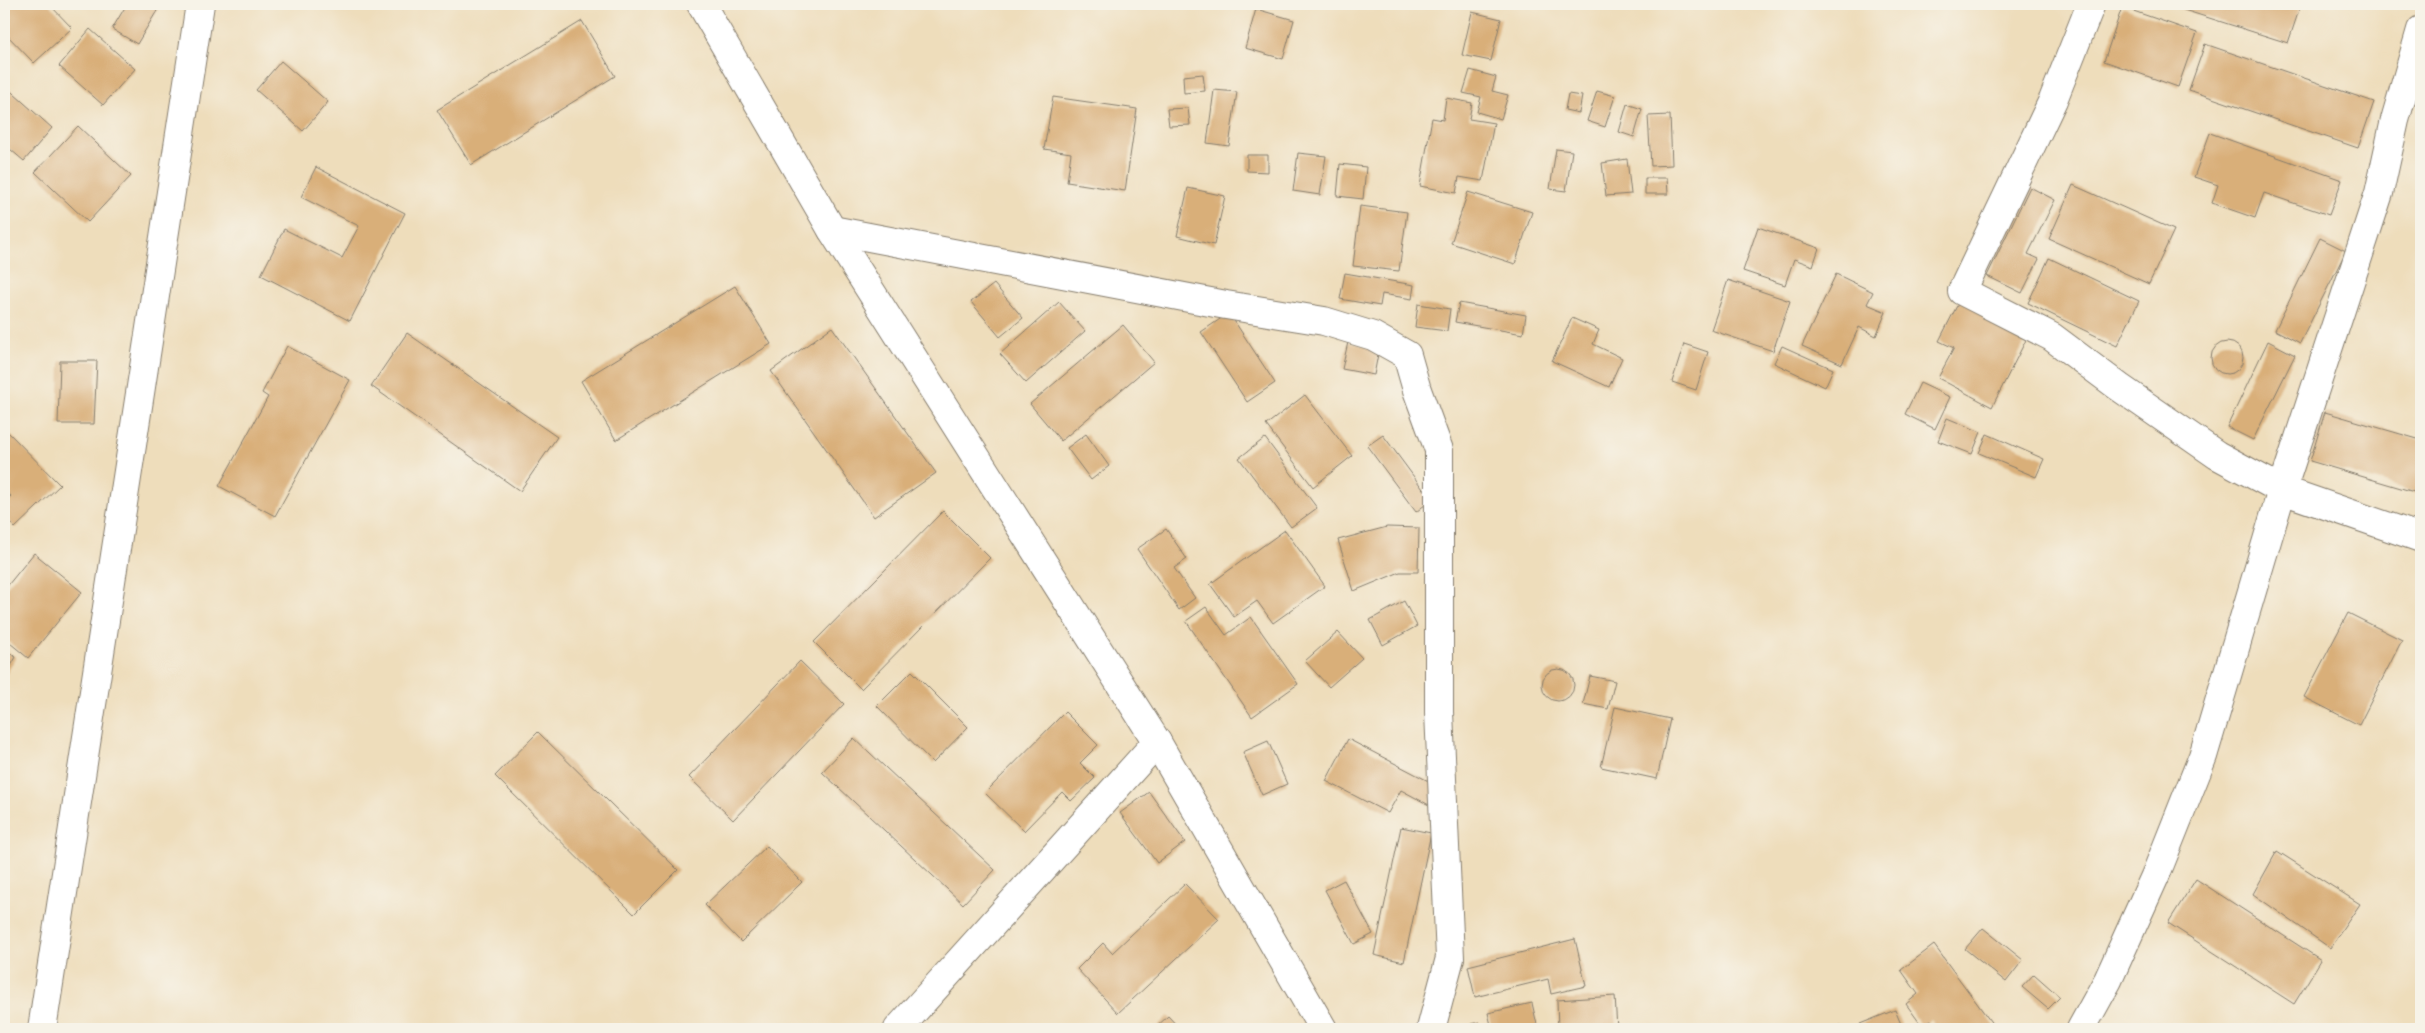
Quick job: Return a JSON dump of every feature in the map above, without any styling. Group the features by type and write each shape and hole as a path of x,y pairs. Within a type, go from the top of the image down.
{"street":[{"path":"42,1029 200,4"},
{"path":"701,4 832,230 1157,742 1324,1029"},
{"path":"2091,4 2053,100 1962,291 2052,336 2119,387 2217,455 2282,490 2421,538"},
{"path":"2081,1029 2108,980 2156,874 2203,756 2282,490 2379,193 2395,120 2421,30"},
{"path":"832,230 1226,305 1324,320 1372,336 1407,355 1417,390 1439,450 1438,712 1450,958 1431,1029"},
{"path":"898,1029 1157,742"}],"building":[{"path":"4,4 49,4 72,28 34,63 4,32"},
{"path":"127,4 161,4 137,44 112,29"},
{"path":"2165,4 2301,4 2288,43"},
{"path":"2122,7 2197,33 2178,87 2104,61"},
{"path":"1256,9 1294,20 1283,59 1245,48"},
{"path":"1472,12 1501,19 1491,61 1462,55"},
{"path":"582,21 615,76 471,165 437,110"},
{"path":"90,29 135,69 103,105 59,66"},
{"path":"2205,44 2374,102 2358,148 2189,90"},
{"path":"281,61 328,102 303,131 256,90"},
{"path":"1470,70 1496,77 1492,91 1508,95 1501,119 1477,112 1481,97 1463,93"},
{"path":"1203,74 1205,91 1184,93 1183,76"},
{"path":"4,85 52,128 24,161 4,144"},
{"path":"1214,90 1237,92 1229,146 1207,143"},
{"path":"1597,91 1615,96 1605,127 1587,121"},
{"path":"1568,94 1582,96 1579,113 1565,110"},
{"path":"1053,97 1137,109 1125,191 1067,182 1071,153 1044,149"},
{"path":"1446,98 1472,103 1469,119 1494,123 1483,181 1459,177 1456,193 1420,186 1432,118 1443,120"},
{"path":"1627,104 1642,109 1634,137 1619,132"},
{"path":"1188,108 1190,125 1169,126 1167,109"},
{"path":"1670,115 1672,165 1651,166 1648,116"},
{"path":"78,126 131,176 88,222 35,172"},
{"path":"2210,133 2342,180 2329,215 2264,193 2255,218 2212,203 2218,185 2194,177"},
{"path":"1556,149 1572,151 1566,191 1550,189"},
{"path":"1298,153 1326,156 1320,195 1293,191"},
{"path":"1247,155 1268,155 1268,172 1247,171"},
{"path":"1627,159 1631,194 1606,196 1602,163"},
{"path":"1340,164 1366,167 1363,199 1337,196"},
{"path":"316,167 405,213 350,321 261,275 284,229 342,258 359,226 301,197"},
{"path":"1645,178 1667,178 1668,194 1645,194"},
{"path":"2073,185 2174,230 2149,284 2049,239"},
{"path":"2030,187 2055,200 2028,254 2039,259 2022,293 1987,276"},
{"path":"1188,188 1225,196 1214,245 1177,236"},
{"path":"1468,192 1532,212 1515,264 1451,243"},
{"path":"1360,206 1407,212 1399,271 1353,266"},
{"path":"1758,227 1819,248 1813,266 1794,259 1785,285 1743,271"},
{"path":"2320,238 2346,251 2300,343 2275,330"},
{"path":"2049,258 2139,301 2117,346 2028,303"},
{"path":"1345,273 1414,285 1412,299 1382,294 1380,306 1340,299"},
{"path":"1836,274 1873,292 1867,304 1886,312 1876,336 1859,327 1842,364 1802,346"},
{"path":"1728,280 1790,301 1773,351 1711,330"},
{"path":"994,284 1023,318 1000,337 971,302"},
{"path":"735,286 771,344 616,440 581,381"},
{"path":"1961,298 2029,334 1992,407 1938,378 1954,348 1939,341"},
{"path":"1059,302 1085,331 1026,383 1000,354"},
{"path":"1459,303 1526,315 1523,334 1455,322"},
{"path":"1418,304 1450,309 1447,331 1415,327"},
{"path":"1229,313 1275,383 1247,402 1201,332"},
{"path":"1572,318 1599,330 1593,344 1622,358 1609,387 1552,361"},
{"path":"1123,325 1154,362 1061,441 1030,404"},
{"path":"832,327 936,473 874,517 771,371"},
{"path":"407,333 557,437 520,491 371,386"},
{"path":"2268,341 2295,355 2253,440 2227,427"},
{"path":"1348,342 1379,349 1374,375 1342,369"},
{"path":"2227,342 2239,346 2243,358 2239,370 2227,374 2215,370 2211,358 2215,346"},
{"path":"1684,344 1708,352 1696,390 1672,382"},
{"path":"287,346 350,380 275,516 219,486 268,397 262,393"},
{"path":"1782,346 1833,369 1825,387 1774,363"},
{"path":"60,361 97,361 94,424 58,424"},
{"path":"1920,383 1950,397 1935,429 1905,414"},
{"path":"1305,395 1352,456 1313,487 1266,425"},
{"path":"2325,412 2421,440 2421,494 2310,461"},
{"path":"1947,418 1981,432 1972,454 1938,441"},
{"path":"4,428 60,485 15,528 4,516 4,503 11,496 4,490"},
{"path":"1086,434 1109,466 1091,480 1067,448"},
{"path":"1987,434 2044,459 2036,477 1979,453"},
{"path":"1383,435 1431,500 1416,512 1367,446"},
{"path":"1265,438 1317,508 1291,527 1239,458"},
{"path":"943,511 990,558 861,689 814,642"},
{"path":"1387,527 1419,528 1418,572 1400,572 1354,591 1338,540"},
{"path":"1166,529 1187,559 1174,568 1195,598 1179,610 1137,549"},
{"path":"1285,530 1325,586 1273,623 1257,601 1234,617 1210,584"},
{"path":"34,553 82,592 28,658 4,638 4,590"},
{"path":"1404,601 1417,626 1383,645 1370,620"},
{"path":"1206,607 1226,635 1251,617 1298,684 1252,717 1186,621"},
{"path":"2348,613 2402,640 2359,725 2304,697"},
{"path":"1338,632 1362,658 1329,687 1305,661"},
{"path":"4,650 16,657 4,678"},
{"path":"800,661 844,704 733,820 689,777"},
{"path":"1558,669 1569,674 1574,685 1569,696 1558,701 1547,696 1542,685 1547,674"},
{"path":"912,671 968,727 933,763 877,706"},
{"path":"1590,676 1615,681 1608,709 1583,704"},
{"path":"1615,707 1670,719 1657,779 1601,767"},
{"path":"1065,712 1098,745 1080,763 1095,778 1071,801 1062,792 1024,831 985,793"},
{"path":"538,732 678,870 634,914 495,776"},
{"path":"854,738 995,870 963,904 822,772"},
{"path":"1348,739 1438,786 1429,805 1401,790 1388,813 1326,781"},
{"path":"1268,741 1287,784 1262,795 1243,752"},
{"path":"1149,792 1185,842 1157,863 1120,813"},
{"path":"1401,827 1431,833 1404,962 1374,955"},
{"path":"767,846 802,882 741,942 705,905"},
{"path":"2277,851 2360,904 2330,948 2253,894"},
{"path":"2196,879 2321,960 2294,1004 2168,923"},
{"path":"1344,880 1373,934 1354,944 1325,890"},
{"path":"1185,884 1219,919 1118,1013 1077,969 1103,943 1112,953"},
{"path":"1983,928 2023,960 2006,982 1965,949"},
{"path":"1575,939 1586,986 1551,994 1548,979 1475,997 1468,966"},
{"path":"1934,945 1996,1029 1938,1029 1931,1020 1922,1026 1906,1004 1918,994 1901,970"},
{"path":"2034,974 2060,997 2048,1009 2022,987"},
{"path":"1615,996 1617,1029 1558,1029 1557,1000"},
{"path":"1532,1003 1538,1029 1492,1029 1488,1013"},
{"path":"1895,1010 1903,1029 1862,1029 1860,1024"},
{"path":"1168,1016 1180,1029 1154,1029"},
{"path":"1479,1022 1481,1029 1455,1029"},
{"path":"1841,1025 1843,1029 1832,1029"}]}
